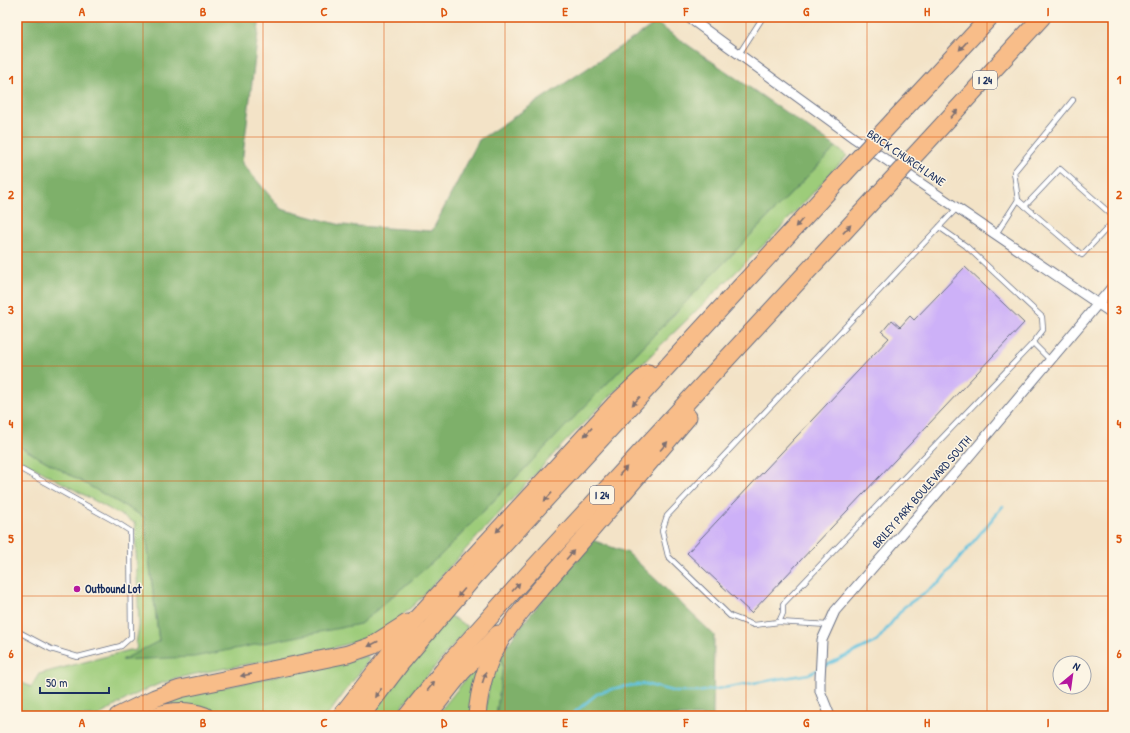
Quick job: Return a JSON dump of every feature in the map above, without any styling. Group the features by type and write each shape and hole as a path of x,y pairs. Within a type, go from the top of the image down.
{"highway":[{"path":"361,716 401,663 474,577 990,17"},
{"name":"I 24","path":"406,716 450,662 530,572 1042,17"},
{"path":"427,716 461,673 544,585 746,351 802,278"},
{"path":"341,716 418,617 614,404 748,279"},
{"path":"477,716 481,686 497,646 544,585"},
{"path":"118,716 155,698 180,689 348,654 371,646 418,617"},
{"path":"156,716 170,712 183,712 204,716"}],"street":[{"name":"BRICK CHURCH LANE","path":"695,19 739,54 854,138 958,207 1113,314"},
{"name":"BRILEY PARK BOULEVARD SOUTH","path":"830,716 820,691 820,679 822,640 835,611 961,466 1113,286"}],"lane":[{"path":"739,54 763,17"},
{"path":"996,234 1018,200 1014,172 1074,100"},
{"path":"1025,206 1060,169 1113,216"},
{"path":"1018,200 1082,255 1113,222"},
{"path":"828,625 779,622 754,625 730,616 668,556 662,531 667,516 958,207"},
{"path":"779,622 783,612 783,604 1033,343 1043,330 1042,317 966,246 940,227"},
{"path":"1033,343 1050,360"},
{"path":"17,468 130,531 131,636 122,646 78,657 51,649 17,631"}],"green space":[{"path":"17,17 260,17 242,163 281,209 341,225 432,231 479,140 656,23 836,147 442,554 360,624 194,657 122,660 159,641 144,517 17,445"},
{"path":"836,147 847,156 774,235 662,344 564,443 419,600 393,624 367,638 333,648 190,675 159,684 132,696 98,716 17,716 17,680 31,687 39,674 130,650 135,651 137,647 136,644 139,626 135,523 17,458 17,445 144,517 159,642 123,660 360,624 442,554"},
{"path":"592,540 628,553 714,635 713,716 496,716 503,666 500,656 520,627"},
{"path":"449,615 468,627 394,716 369,716"},
{"path":"487,653 472,716 436,716"},
{"path":"366,656 369,658 368,661 327,716 219,716 201,709 149,713 143,716 129,716 161,701"},
{"path":"500,656 503,666 496,716 484,716 490,681"}],"building":[{"path":"965,267 1024,323 751,613 687,553 889,338 882,332 892,320 900,327 910,316 914,320"}],"waterway":[{"path":"823,667 877,641 904,607 939,583 1003,506"},
{"path":"570,716 598,693 620,687 645,684 676,692 698,692 809,674 819,669"}],"place":[{"name":"Outbound Lot","path":"77,589"}]}
